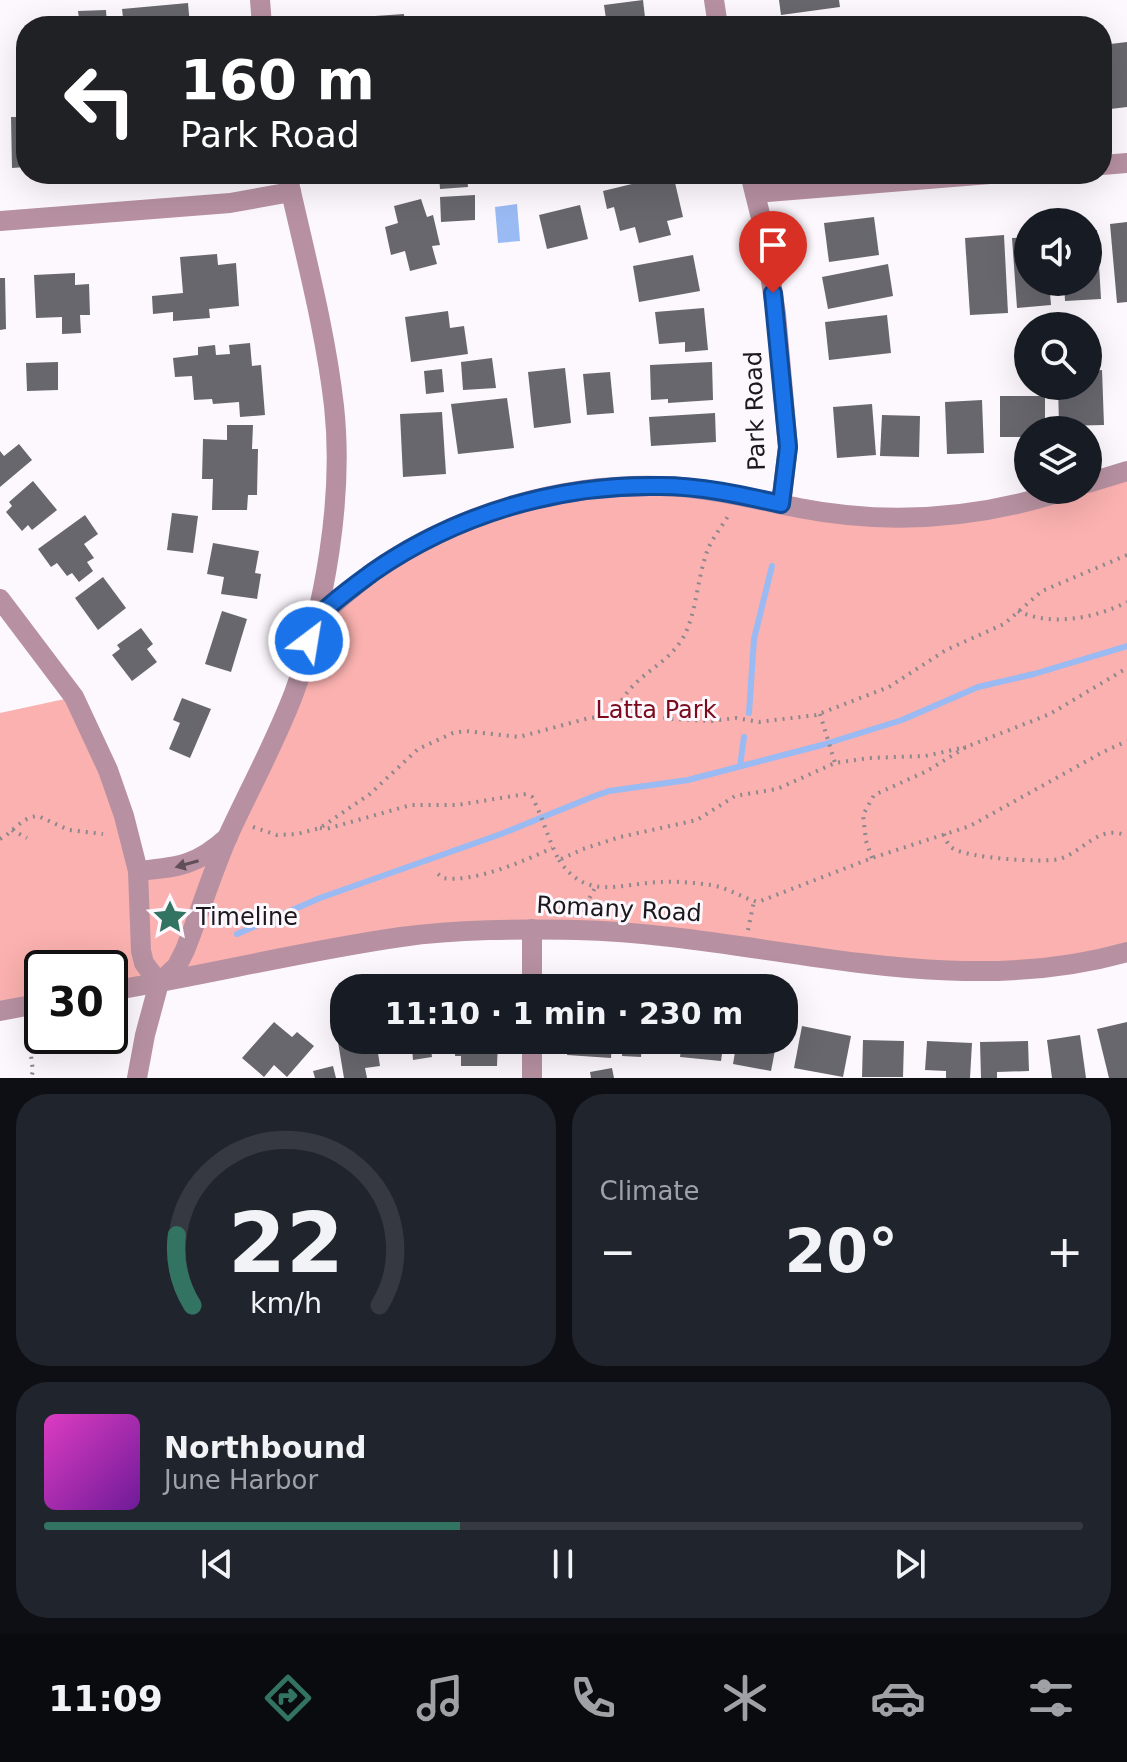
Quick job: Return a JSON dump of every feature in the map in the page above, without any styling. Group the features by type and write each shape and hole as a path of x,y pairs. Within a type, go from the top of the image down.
{"street":[{"path":"0,221 230,203 286,184"},
{"path":"137,1078 159,983 177,966 185,950 228,837 290,702 315,620 326,563 334,502 334,407 320,318 289,184"},
{"name":"Park Road","path":"753,184 776,314 788,447 781,504"},
{"path":"1102,479 1127,471"},
{"path":"315,620 387,562 433,536 507,507 558,494 610,487 663,486 732,494 858,517 928,519 1020,504"},
{"path":"0,599 74,697 97,743 117,794 138,871 144,963 159,983"},
{"path":"138,871 185,866 199,860 228,837"},
{"path":"532,929 532,974"},
{"name":"Romany Road","path":"128,988 403,937 532,929 695,938 927,972 1027,970 1127,952"},
{"path":"0,1011 24,1006"},
{"path":"532,1054 532,1078"}],"path":[{"path":"615,715 625,693 672,651 685,634 705,557 731,508"},
{"path":"251,826 277,835 320,828 370,794 418,749 440,738 466,731 519,737 589,718 644,713 672,719 712,721 736,718 759,722 820,714 889,687 946,650 1004,624 1042,591 1127,555"},
{"path":"1018,611 1054,620 1100,613 1127,602"},
{"path":"559,860 620,837 697,820 735,796 777,789 835,763 925,756 966,747 1050,714 1127,668"},
{"path":"820,714 835,763"},
{"path":"320,828 326,829 411,805 457,805 526,794 537,805 548,840 567,873 586,884 605,889 662,881 713,885 754,901 770,898 872,858 970,826 1127,741"},
{"path":"872,858 863,815 874,795 927,771 966,747"},
{"path":"0,839 21,821 38,816 69,830 103,834"},
{"path":"12,830 27,838"},
{"path":"944,834 949,845 965,853 1048,860 1068,855 1100,835 1110,832 1126,834"},
{"path":"438,874 449,879 506,868 552,848"},
{"path":"579,920 596,886"},
{"path":"747,935 754,901"},
{"path":"31,1054 31,1078"}],"green space":[{"name":"Latta Park","path":"1127,471 1127,950 1027,970 695,938 470,932 128,988 128,950 24,950 24,1006 0,1011 0,713 74,697 138,871 228,837 315,620 433,536 610,487 887,519 1014,499 1014,504 1102,504 1102,483"}],"water":[{"path":"517,204 520,241 498,243 495,207"}],"building":[{"path":"643,0 645,16 606,16 604,5"},
{"path":"779,0 839,0 840,7 781,15"},
{"path":"188,3 189,16 123,16 122,9"},
{"path":"106,10 106,16 79,16 78,11"},
{"path":"1127,42 1127,107 1112,109 1112,44"},
{"path":"11,117 16,117 16,168 12,168"},
{"path":"440,184 468,184 468,187 440,189"},
{"path":"632,184 675,184 683,217 667,221 671,235 639,243 635,227 620,231 614,207 607,209 603,191"},
{"path":"475,195 475,220 441,222 440,197"},
{"path":"421,199 427,217 433,215 440,245 432,246 437,264 410,271 405,251 391,255 385,227 398,223 394,206"},
{"path":"580,205 588,239 547,249 539,215"},
{"path":"874,217 879,255 829,262 824,223"},
{"path":"1127,222 1127,302 1117,303 1110,224"},
{"path":"1004,235 1008,313 970,315 965,238"},
{"path":"217,254 218,265 236,263 239,306 209,309 210,318 173,321 173,312 153,314 152,296 183,293 180,257"},
{"path":"693,255 700,291 639,302 633,266"},
{"path":"888,264 893,296 828,309 822,277"},
{"path":"75,273 75,285 89,284 90,315 80,315 81,333 62,334 62,317 36,318 34,275"},
{"path":"0,278 5,278 6,329 0,330"},
{"path":"1016,296 1050,296 1051,305 1017,308"},
{"path":"1065,296 1101,296 1101,299 1065,301"},
{"path":"704,308 708,350 685,352 685,342 659,344 655,312"},
{"path":"448,311 450,328 464,326 468,354 411,362 405,317"},
{"path":"887,315 891,353 829,360 825,322"},
{"path":"250,343 252,366 261,365 265,415 240,417 239,402 213,404 212,399 194,400 192,376 175,377 173,358 198,355 198,347 215,345 216,355 230,354 229,345"},
{"path":"492,358 496,388 463,390 461,362"},
{"path":"58,362 58,390 27,391 26,363"},
{"path":"712,362 713,400 668,403 668,399 651,400 650,365"},
{"path":"565,368 571,423 534,428 528,372"},
{"path":"442,369 444,392 426,394 424,371"},
{"path":"1102,370 1104,425 1102,416 1059,416 1058,400 1102,400"},
{"path":"610,372 614,413 587,415 583,374"},
{"path":"1000,396 1014,396 1014,400 1045,400 1045,416 1014,416 1014,437 1000,437"},
{"path":"507,398 514,448 458,454 451,404"},
{"path":"982,400 984,453 947,454 945,402"},
{"path":"872,404 876,455 837,458 833,407"},
{"path":"442,412 446,474 403,477 400,414"},
{"path":"715,413 716,442 651,446 649,417"},
{"path":"882,415 920,416 919,457 880,456"},
{"path":"227,425 253,425 252,449 258,449 257,495 248,495 247,510 212,510 213,479 202,479 203,439 227,440"},
{"path":"19,444 32,460 0,487 0,451 4,456"},
{"path":"33,481 57,510 32,530 28,525 22,531 6,512 12,506 9,502"},
{"path":"172,513 198,516 193,553 167,550"},
{"path":"85,515 98,534 84,544 94,558 87,562 93,571 79,582 72,573 67,576 57,563 51,567 38,549"},
{"path":"213,543 259,551 255,573 261,574 257,599 221,594 224,577 207,574"},
{"path":"103,577 126,608 98,630 75,598"},
{"path":"222,611 247,619 231,672 205,664"},
{"path":"141,628 153,644 147,649 157,662 132,681 112,655 120,649 117,645"},
{"path":"182,698 211,709 190,758 169,749 180,723 173,720"},
{"path":"274,1022 292,1037 297,1032 314,1046 287,1077 274,1065 264,1077 242,1058"},
{"path":"1127,1022 1127,1078 1109,1078 1097,1029"},
{"path":"802,1026 851,1036 843,1077 794,1068"},
{"path":"1080,1035 1086,1078 1052,1078 1047,1040"},
{"path":"863,1040 904,1041 903,1077 862,1077"},
{"path":"927,1041 972,1043 970,1078 946,1078 946,1071 925,1070"},
{"path":"1028,1041 1029,1071 997,1072 997,1078 981,1078 980,1042"},
{"path":"340,1054 378,1054 380,1066 365,1068 367,1078 344,1078"},
{"path":"412,1054 432,1054 432,1057 413,1060"},
{"path":"497,1054 497,1066 461,1066 461,1056 455,1056"},
{"path":"567,1054 611,1054 611,1058"},
{"path":"622,1054 641,1054 641,1057"},
{"path":"680,1054 722,1054 721,1061 680,1057"},
{"path":"735,1054 774,1054 771,1071 733,1064"},
{"path":"333,1066 336,1078 315,1078 313,1071"},
{"path":"612,1068 614,1078 591,1078 590,1072"}],"waterway":[{"path":"749,713 754,639 772,566"},
{"path":"237,934 320,898 501,834 609,791 688,780 822,745 902,720 978,687 1127,646"},
{"path":"740,766 744,737"}],"place":[{"name":"Timeline","path":"170,917"}],"route":[{"path":"309,641 315,620 387,562 433,536 507,507 558,494 610,487 663,486 732,494 781,504 788,447 773,293"}]}
